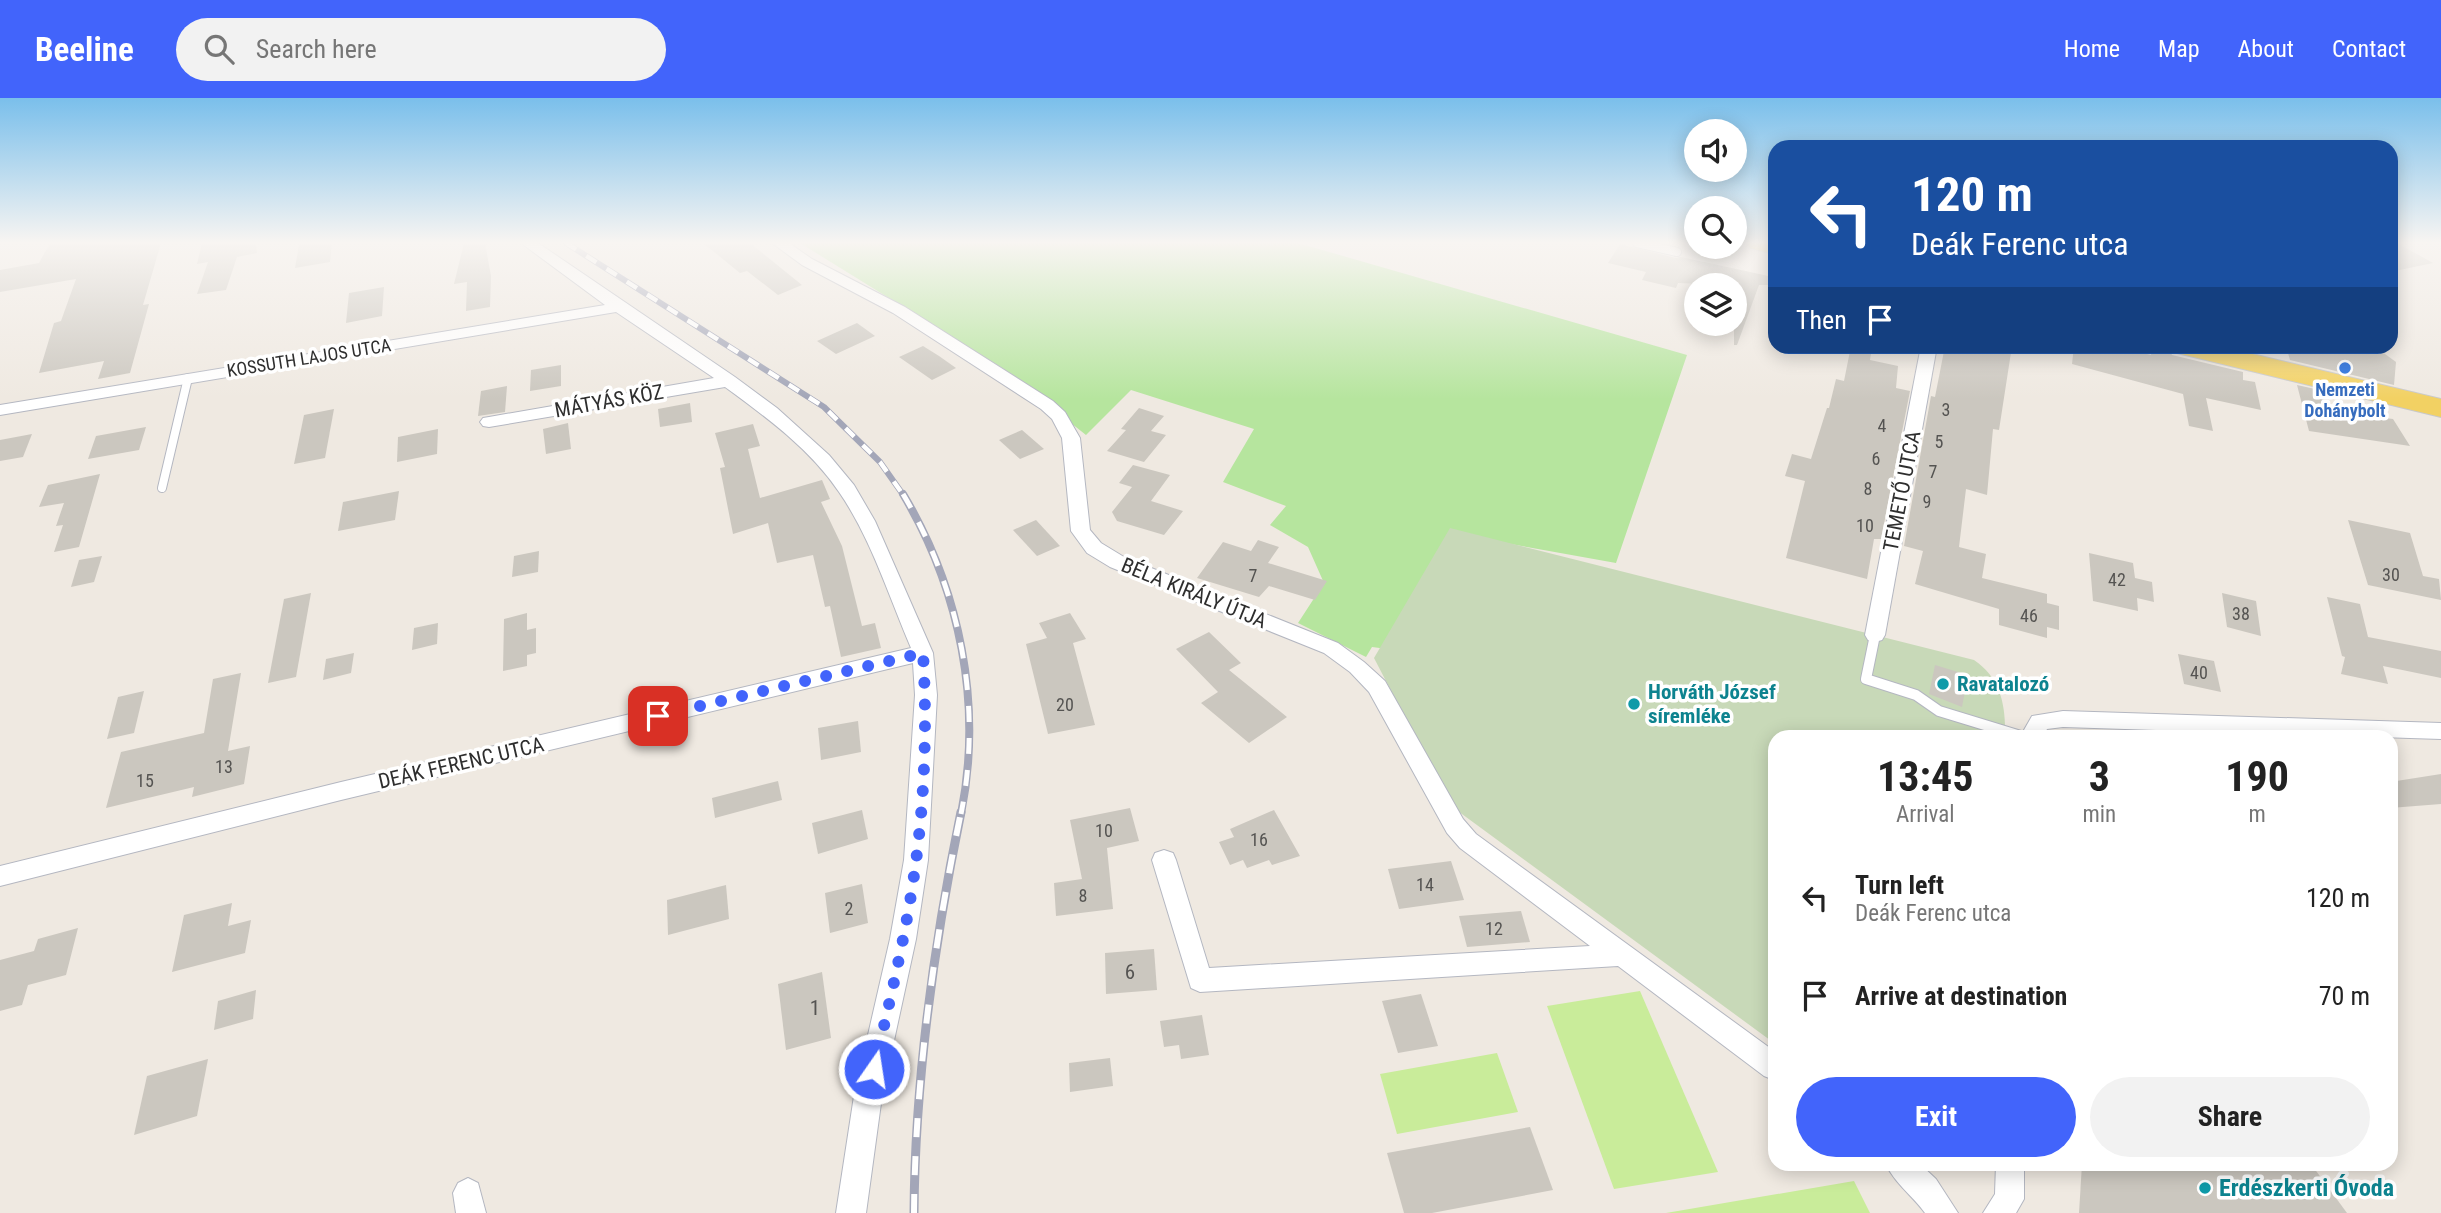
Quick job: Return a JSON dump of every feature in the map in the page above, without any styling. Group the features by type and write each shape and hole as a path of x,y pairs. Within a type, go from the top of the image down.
{"main road":[{"path":"2216,354 2441,408"}],"street":[{"path":"602,295 676,343 800,437 847,489 883,555 923,653 926,695 916,860 903,939 868,1096 852,1213"},
{"name":"BÉLA KIRÁLY ÚTJA","path":"870,295 899,310 1047,405 1059,416 1071,438 1081,531 1094,548 1117,562 1331,648 1357,667 1377,687 1455,826 1468,841 1768,1064"},
{"name":"KOSSUTH LAJOS UTCA","path":"0,410 619,307"},
{"name":"TEMETŐ UTCA","path":"1875,635 1928,354"},
{"name":"MÁTYÁS KÖZ","path":"489,422 729,381"},
{"name":"DEÁK FERENC UTCA","path":"0,876 341,791 923,653"},
{"path":"2035,730 2040,722 2063,719 2441,731"},
{"path":"1164,860 1200,980 1623,955"},
{"path":"1907,1171 1926,1189 1943,1213"},
{"path":"1998,1213 2009,1199 2010,1171"}],"lane":[{"path":"162,488 188,378"},
{"path":"1875,635 1866,679 1916,695 1939,711 2001,730"}],"green space":[{"path":"884,295 1479,295 1687,355 1616,563 1499,542 1403,651 1372,647 1366,657 1298,623 1324,583 1308,547 1270,525 1286,506 1223,482 1254,429 1131,390 1086,435 1002,368"},
{"path":"1450,528 1974,660 1996,684 2003,704 2005,730 1768,730 1768,1039 1451,806 1374,658"},
{"path":"1640,991 1718,1172 1614,1189 1547,1006"},
{"path":"1497,1053 1518,1112 1397,1134 1380,1074"},
{"path":"1854,1181 1870,1213 1666,1213"}],"building":[{"path":"70,295 146,295 143,305 149,304 130,373 98,379 104,361 39,373 54,323 61,321"},
{"path":"349,295 383,295 382,316 346,323"},
{"path":"467,295 490,295 490,307 466,311"},
{"path":"1747,295 1755,295 1747,318"},
{"path":"857,323 875,336 836,354 817,341"},
{"path":"1734,336 1740,336 1737,345 1734,345"},
{"path":"923,346 956,368 932,380 899,357"},
{"path":"1849,354 1871,354 1870,360 1898,366 1896,388 1910,391 1881,539 1874,539 1867,579 1786,558 1805,481 1785,476 1792,454 1811,459 1836,379 1844,381"},
{"path":"1943,354 2011,354 1999,430 1993,429 1987,495 1966,489 1959,547 1986,554 1982,578 2047,594 2047,603 2059,606 2059,630 2047,627 2047,638 1999,625 1999,609 1915,584 1923,551 1904,546 1931,396 1935,397"},
{"path":"2073,354 2172,354 2243,372 2243,380 2255,382 2261,410 2206,398 2213,431 2189,426 2183,394 2072,364"},
{"path":"2288,354 2385,354 2396,362 2394,385 2290,360"},
{"path":"561,365 561,386 530,391 531,370"},
{"path":"2297,385 2324,391 2330,411 2393,419 2410,446 2309,431"},
{"path":"507,386 505,412 478,416 481,391"},
{"path":"690,403 692,422 660,427 658,409"},
{"path":"1139,408 1164,416 1151,431 1166,435 1144,462 1107,451 1126,430 1121,429"},
{"path":"334,409 325,458 294,464 304,415"},
{"path":"568,423 571,449 546,454 543,429"},
{"path":"753,424 760,446 748,449 760,498 822,480 830,499 821,502 842,546 862,626 875,623 881,648 841,657 830,606 825,607 813,555 777,563 768,523 733,534 720,468 725,467 715,433"},
{"path":"146,427 139,450 88,459 96,436"},
{"path":"438,429 437,454 397,462 398,437"},
{"path":"1022,430 1044,449 1020,459 999,440"},
{"path":"32,434 23,457 0,461 0,440"},
{"path":"1133,465 1170,475 1151,501 1183,511 1164,535 1117,521 1112,512 1132,487 1119,483"},
{"path":"100,474 79,547 54,552 63,525 56,526 64,503 39,507 48,485"},
{"path":"399,491 395,520 338,531 343,502"},
{"path":"1036,520 1060,546 1037,556 1013,530"},
{"path":"2348,520 2410,533 2423,576 2439,579 2441,600 2368,585"},
{"path":"1258,540 1279,547 1268,563 1327,581 1315,600 1269,586 1259,597 1197,578 1223,542 1251,551"},
{"path":"539,551 538,572 512,577 514,556"},
{"path":"2089,553 2133,563 2135,578 2152,582 2154,602 2137,598 2138,611 2093,601"},
{"path":"102,556 94,582 71,587 79,560"},
{"path":"311,593 296,677 268,683 284,599"},
{"path":"2222,593 2256,601 2261,636 2227,627"},
{"path":"2327,597 2360,604 2368,637 2441,651 2441,678 2383,666 2388,684 2341,674 2345,657 2342,656"},
{"path":"527,613 527,630 536,628 536,653 527,655 527,666 503,671 504,619"},
{"path":"1070,613 1086,639 1073,643 1095,725 1048,734 1026,644 1047,638 1039,623"},
{"path":"438,623 437,644 412,650 414,628"},
{"path":"1209,632 1241,663 1229,670 1287,717 1249,743 1201,703 1218,692 1176,649"},
{"path":"354,653 351,673 323,680 326,659"},
{"path":"2178,654 2214,661 2221,692 2184,684"},
{"name":"Ravatalozó","path":"1935,665 1968,675 1962,707 1929,694"},
{"path":"241,673 228,751 250,746 244,784 192,797 194,787 106,808 121,752 204,733 213,679"},
{"path":"144,691 134,733 107,739 118,697"},
{"path":"858,721 861,752 821,760 818,728"},
{"path":"2441,774 2441,804 2398,807 2398,781"},
{"path":"778,781 782,800 715,818 712,798"},
{"path":"1130,808 1139,841 1107,848 1113,909 1056,916 1054,883 1082,879 1070,820"},
{"path":"862,810 868,839 818,854 812,823"},
{"path":"1274,810 1300,856 1272,865 1269,860 1247,868 1243,860 1230,865 1219,842 1234,837 1230,829"},
{"path":"1451,861 1464,900 1399,909 1388,869"},
{"path":"862,884 868,923 830,933 825,893"},
{"path":"726,885 729,919 668,935 667,900"},
{"path":"232,903 228,926 251,920 245,953 172,972 184,915"},
{"path":"1521,911 1530,942 1467,947 1459,916"},
{"path":"78,928 66,975 28,985 22,1005 0,1011 0,960 34,951 38,939"},
{"path":"1154,949 1157,990 1106,994 1105,953"},
{"path":"822,972 831,1038 786,1050 778,984"},
{"path":"256,990 253,1019 214,1030 218,1001"},
{"path":"1421,994 1438,1046 1398,1053 1382,1001"},
{"path":"1202,1015 1209,1055 1181,1059 1179,1045 1164,1047 1160,1021"},
{"path":"1110,1058 1113,1086 1070,1092 1069,1063"},
{"path":"208,1059 197,1116 134,1135 147,1076"},
{"path":"1530,1127 1553,1190 1432,1213 1404,1213 1387,1153"},
{"name":"Erdészkerti Óvoda","path":"2082,1171 2316,1171 2347,1213 2079,1213"}],"railway":[{"path":"648,295 824,407 880,462 904,496"},
{"path":"903,494 939,569 962,649 969,731 961,814"},
{"path":"914,1213 922,1062 942,911 961,812"}],"place":[{"name":"Nemzeti Dohánybolt","path":"2345,368"},
{"name":"Ravatalozó","path":"1943,684"},
{"name":"Horváth József síremléke","path":"1634,704"},
{"name":"Erdészkerti Óvoda","path":"2205,1188"}],"route":[{"path":"658,716 923,653 926,695 916,860 903,939 874,1069"}]}
